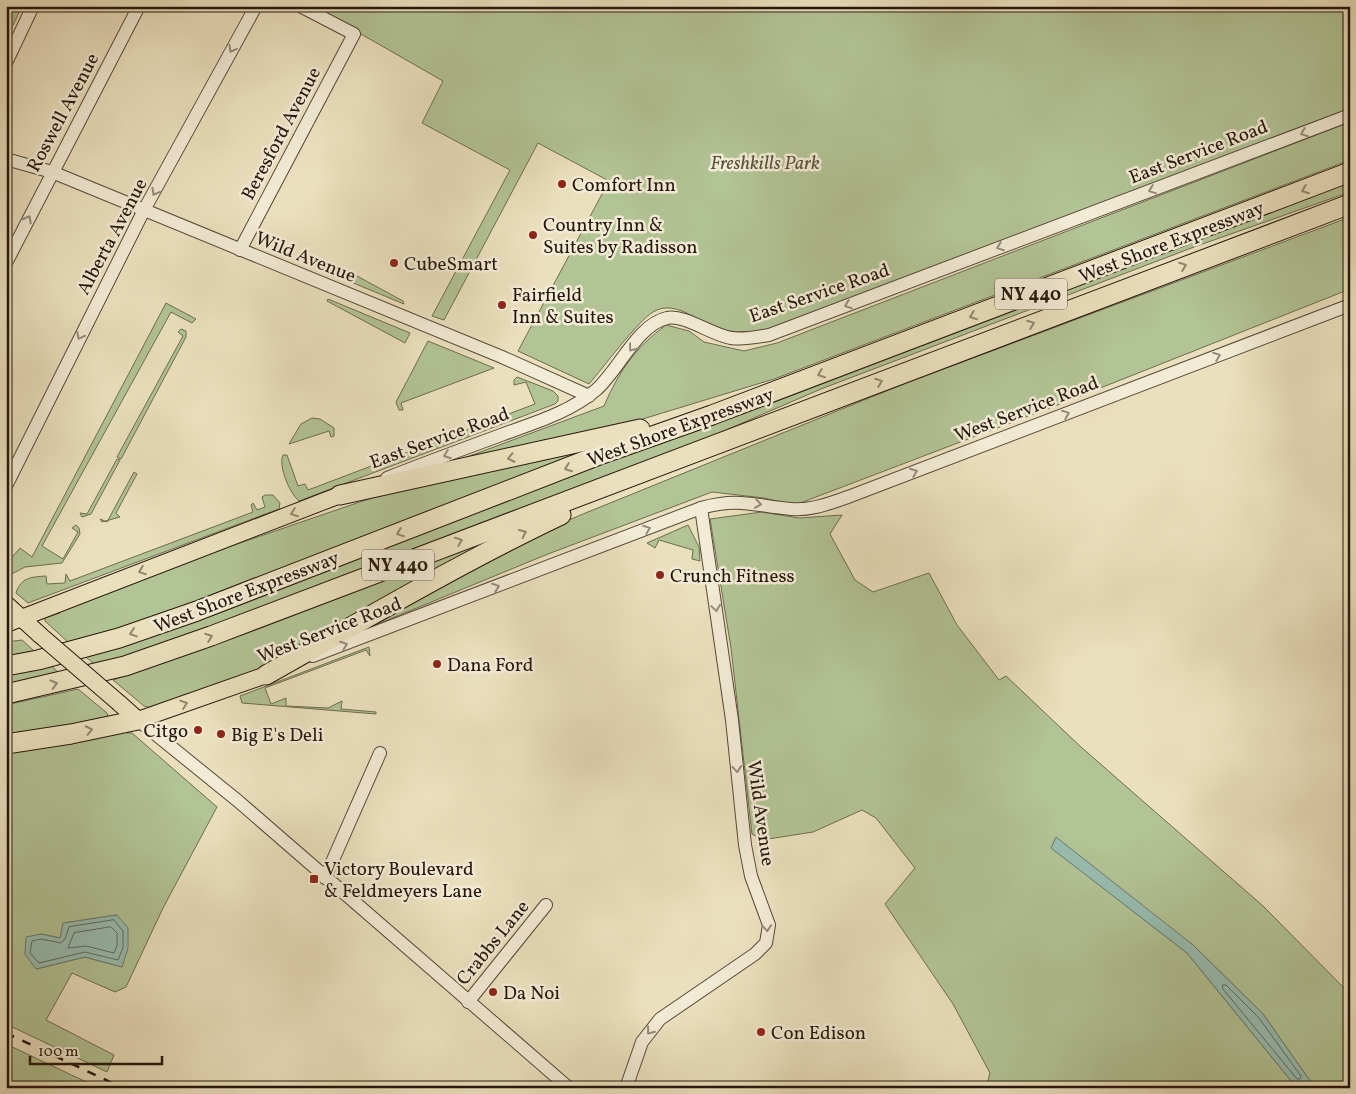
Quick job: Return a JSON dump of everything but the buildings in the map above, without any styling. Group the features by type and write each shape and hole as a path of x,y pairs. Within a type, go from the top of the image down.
{"highway":[{"name":"West Shore Expressway","path":"6,666 38,660 118,638 197,611 593,458 712,415 1350,172"},
{"name":"West Shore Expressway","path":"6,694 125,666 211,636 1350,204"},
{"path":"340,495 676,420 712,415"},
{"path":"266,675 494,547 567,512 785,417"},
{"path":"6,744 71,734 138,720"}],"main road":[{"name":"East Service Road","path":"14,621 340,495"},
{"path":"6,604 14,621 40,635 138,720"},
{"name":"West Service Road","path":"138,720 266,675"}],"street":[{"path":"6,63 33,6"},
{"name":"Roswell Avenue","path":"6,263 139,6"},
{"name":"Alberta Avenue","path":"6,486 144,210 256,6"},
{"name":"Beresford Avenue","path":"240,250 354,34 300,6"},
{"name":"East Service Road","path":"340,495 558,414 589,396 601,385 645,330 656,322 668,317 684,320 730,338 750,339 769,335 1350,115"},
{"name":"Wild Avenue","path":"6,159 52,172 513,361 589,396"},
{"name":"West Service Road","path":"266,675 706,507 726,503 752,502 792,510 814,508 848,498 1350,305"},
{"name":"Wild Avenue","path":"626,1088 642,1042 660,1019 755,954 766,943 769,934 744,845 732,720 706,507"},
{"path":"138,720 238,801 569,1088"},
{"path":"325,878 380,753"},
{"name":"Crabbs Lane","path":"468,1002 546,905"}],"green space":[{"path":"6,6 22,6 6,40"},
{"name":"Freshkills Park","path":"312,6 1350,6 1350,109 763,331 742,332 725,330 712,326 687,313 670,308 653,312 638,325 589,384 518,351 609,181 538,143 444,320 432,316 510,170 422,123 443,81"},
{"path":"1350,122 1350,160 774,379 623,425 459,460 604,406 629,361 645,342 666,325 689,331 704,342 744,351 777,343"},
{"path":"1350,180 1350,192 1194,247 821,389 666,456 342,579 98,667 82,654"},
{"path":"1350,217 1350,289 1060,404 795,505 764,498 712,492 548,554 356,633 515,543 583,514 906,383"},
{"path":"344,269 403,301 404,304 339,277"},
{"path":"328,299 410,333 405,343 327,301"},
{"path":"166,303 196,319 192,323 171,312 42,546 63,559 78,532 72,528 76,525 79,528 80,534 62,563 25,567 6,577 6,564 20,548 32,557"},
{"path":"181,329 186,331 186,337 121,459 117,457 183,336 178,332"},
{"path":"428,341 494,368 401,403 403,410 399,410 396,402"},
{"path":"517,377 553,391 558,396 558,401 555,404 299,501 283,473 283,455 287,455 298,486 305,484 308,490 535,404 526,382 514,385 514,380"},
{"path":"312,418 320,419 334,428 334,436 331,437 329,431 289,444 301,424"},
{"path":"573,452 573,455 467,498 179,607 97,635 69,643 45,621 45,618 60,613 59,611 237,544 386,493"},
{"path":"117,459 120,460 91,514 82,517 80,513 87,514"},
{"path":"134,472 137,474 116,513 120,517 108,520"},
{"path":"273,495 280,503 279,509 28,603 16,593 21,584 28,579 46,576 47,584 65,583 66,574 70,581 253,512 251,505 253,503 257,510 265,507 262,497"},
{"path":"762,512 799,518 842,515 830,534 855,580 873,592 929,573 957,625 999,680 1006,676 1081,747 1263,906 1350,994 1350,1088 1315,1088 1263,1014 1193,945 1052,848 1187,953 1297,1088 986,1088 990,1073 953,1004 885,904 915,868 876,818 862,810 813,832 762,840 752,834 731,648 710,519"},
{"path":"688,525 699,547 700,561 692,559 693,550 659,540 655,548 647,543"},
{"path":"472,547 473,550 263,668 151,708 144,706 113,680 303,611"},
{"path":"22,640 34,651 6,656 6,642"},
{"path":"369,647 370,656 366,650 265,688 271,704 286,698 286,706 328,708 342,701 341,709 376,712 376,714 242,703 240,696"},
{"path":"47,662 62,676 6,688 6,671"},
{"path":"78,689 107,713 109,721 6,736 6,705"},
{"path":"122,727 127,733 132,733 217,807 163,908 126,987 115,992 72,973 46,1020 114,1055 107,1072 6,1024 6,750","holes":["117,915 122,967 85,957 36,969 41,934 60,938 64,923"]},
{"path":"6,1044 99,1088 6,1088"}],"water":[{"path":"1056,837 1193,945 1263,1014 1315,1088 1297,1088 1187,953 1051,848"},
{"path":"117,915 128,928 128,948 122,967 85,957 36,969 25,954 26,937 41,934 60,938 63,923"}],"railway":[{"path":"6,1033 123,1088"}],"place":[{"name":"Comfort Inn","path":"562,184"},
{"name":"Country Inn & Suites by Radisson","path":"533,235"},
{"name":"CubeSmart","path":"394,263"},
{"name":"Fairfield Inn & Suites","path":"502,305"},
{"name":"Crunch Fitness","path":"660,575"},
{"name":"Dana Ford","path":"437,664"},
{"name":"Citgo","path":"198,730"},
{"name":"Big E's Deli","path":"221,734"},
{"name":"Victory Boulevard & Feldmeyers Lane","path":"314,879"},
{"name":"Da Noi","path":"493,992"},
{"name":"Con Edison","path":"761,1032"}]}
